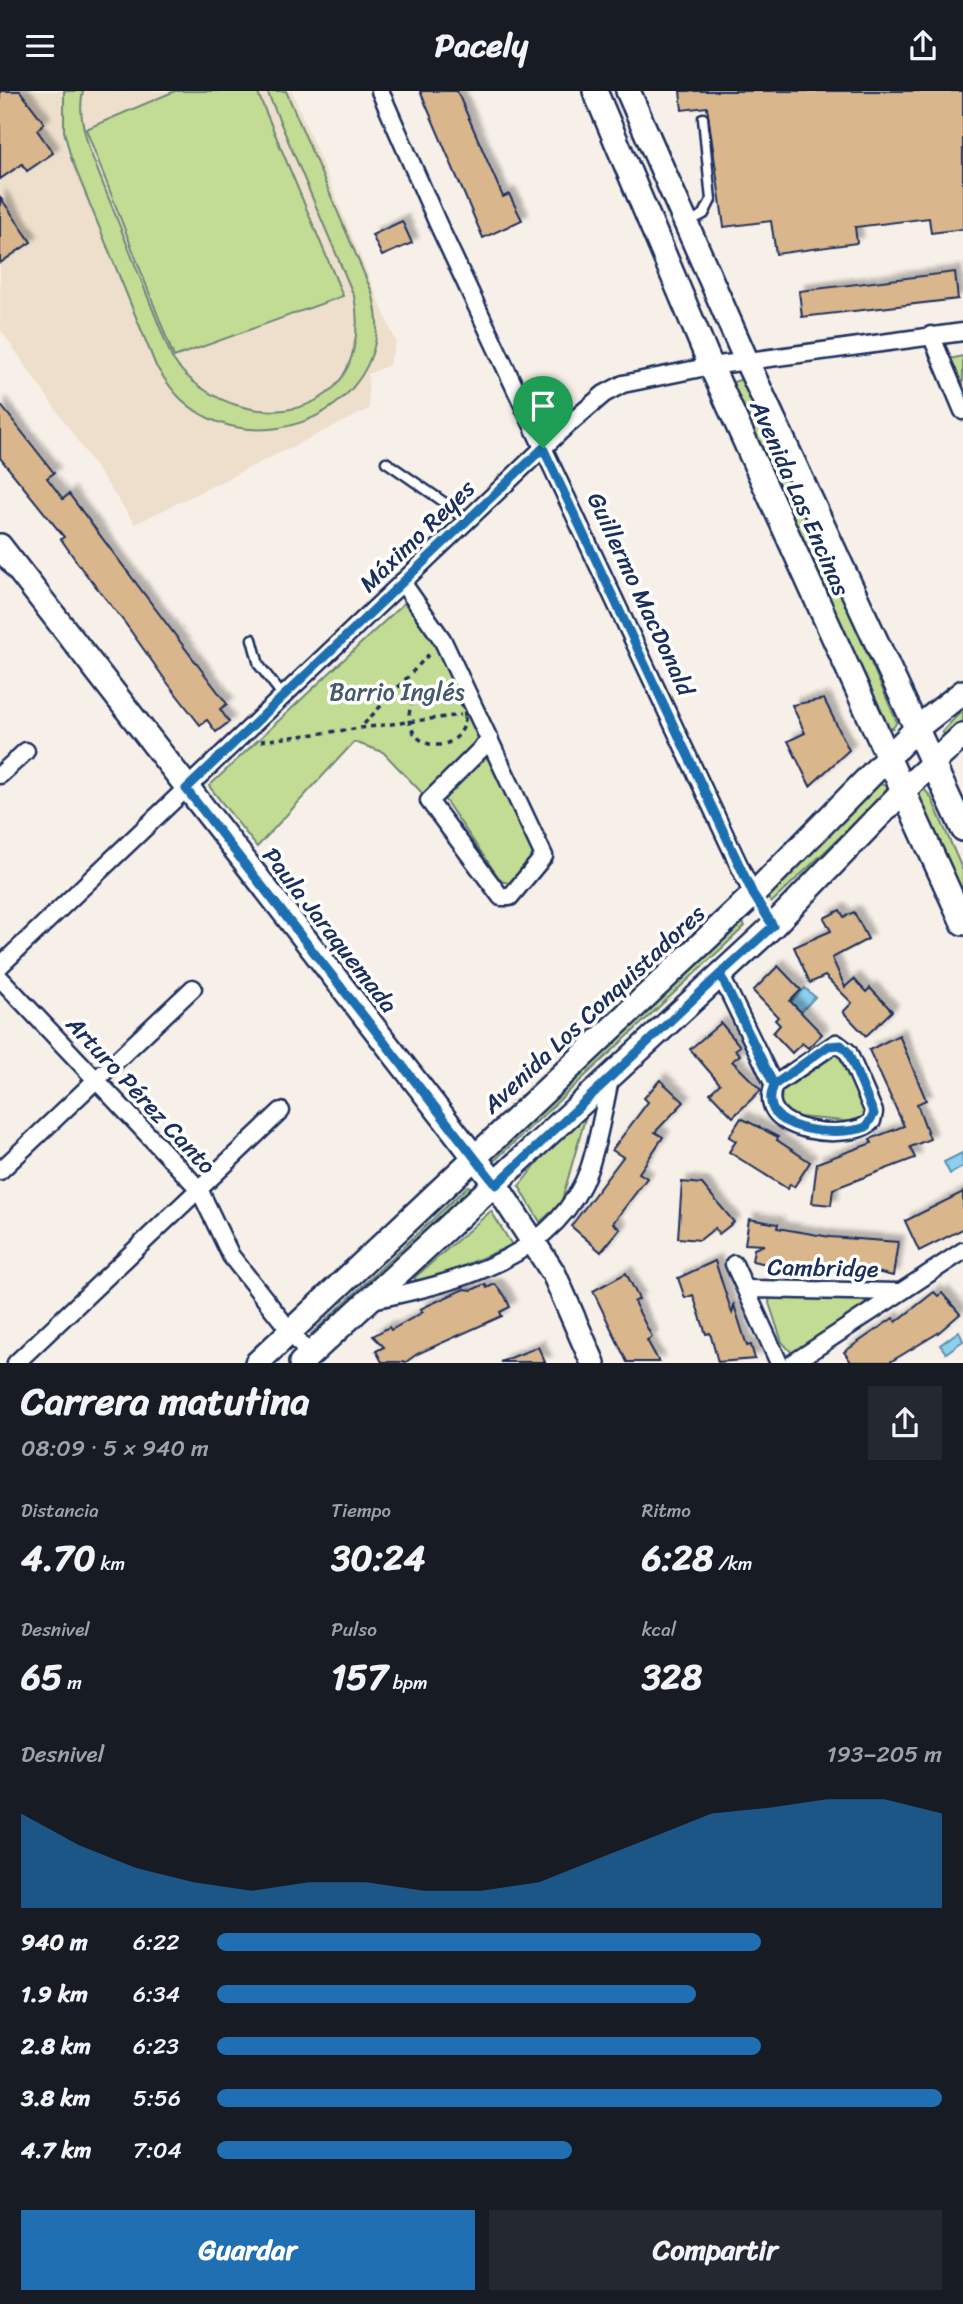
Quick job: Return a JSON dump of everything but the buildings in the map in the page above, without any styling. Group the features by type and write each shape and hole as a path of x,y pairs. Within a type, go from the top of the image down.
{"street":[{"name":"Guillermo MacDonald","path":"380,91 438,224 543,448 753,894 773,926"},
{"name":"Avenida Las Encinas","path":"595,91 711,366 963,923"},
{"name":"Avenida Las Encinas","path":"628,91 747,362 963,829"},
{"path":"649,217 686,223"},
{"name":"Máximo Reyes","path":"0,967 587,407 623,384 711,366 963,332"},
{"path":"931,335 963,411"},
{"name":"Paula Jaraquemada","path":"0,546 496,1185 559,1284 593,1363"},
{"path":"402,582 442,639 471,714 490,740 544,856 510,897 501,897 429,801 490,740"},
{"name":"Avenida Los Conquistadores","path":"257,1363 753,894 917,727 963,692"},
{"path":"305,1359 773,926 903,791 963,735"},
{"path":"0,775 26,751"},
{"path":"720,974 774,1085 771,1095 774,1109 780,1118 795,1128 855,1130 870,1124 874,1118 848,1052 839,1044 828,1046 774,1085"},
{"name":"Arturo Pérez Canto","path":"0,978 199,1189 225,1245 290,1331 305,1359"},
{"path":"0,1171 192,988"},
{"path":"369,1300 414,1291 518,1254 535,1243 566,1210 589,1169 611,1074"},
{"path":"16,1363 281,1111"},
{"name":"Cambridge","path":"793,1363 963,1251"},
{"name":"Cambridge","path":"734,1264 748,1289 779,1363"},
{"name":"Cambridge","path":"748,1289 897,1292"}],"lane":[{"path":"686,223 704,214 711,200 703,118"},
{"path":"386,462 451,507 466,522"},
{"path":"252,639 259,665 283,696"}],"path":[{"path":"362,726 442,639"},
{"path":"439,688 454,694 471,714 455,739 440,745 431,745 416,736 408,713 415,698 430,689 439,688"},
{"path":"254,742 471,714"}],"shaded area":[{"path":"0,91 292,91 396,342 389,365 368,374 369,409 135,524 0,329"}],"green space":[{"path":"64,91 83,91 81,114 90,151 172,358 185,374 221,399 241,407 285,410 306,405 335,386 349,363 357,322 354,296 267,91 286,91 372,292 377,316 377,330 369,362 352,388 329,409 301,422 270,429 239,428 209,418 182,400 168,384 156,366 71,158 64,131"},
{"path":"175,91 257,91 343,296 174,357 86,129"},
{"path":"963,356 963,400 945,360"},
{"path":"746,378 897,722 893,728 885,728 730,383"},
{"name":"Barrio Inglés","path":"404,603 440,642 484,733 425,796 383,752 354,742 257,847 209,786"},
{"path":"963,709 963,727 949,740 942,732"},
{"path":"487,749 538,853 509,883 501,881 443,797"},
{"path":"880,784 888,786 883,796 771,903 765,893"},
{"path":"924,789 931,797 963,871 963,906 916,795"},
{"path":"738,915 745,926 492,1163 487,1160"},
{"path":"830,1053 840,1053 867,1115 855,1122 788,1116 781,1104 782,1090"},
{"path":"592,1094 561,1203 540,1222 519,1186"},
{"path":"468,1186 475,1189 313,1340 311,1334"},
{"path":"491,1211 512,1245 421,1284 414,1278"},
{"path":"859,1296 866,1306 801,1352 792,1353 782,1342 769,1303 770,1297"}],"water":[{"path":"805,988 815,997 801,1012 791,1002"},
{"path":"962,1153 963,1167 950,1174 944,1162"},
{"path":"959,1331 963,1341 946,1353 940,1345"}],"route":[{"path":"543,448 186,789 496,1185 720,974 774,1085 771,1100 780,1118 795,1128 847,1131 866,1127 874,1114 848,1052 841,1045 836,1043 828,1046 792,1075 774,1085 762,1065 720,974 773,926 753,894 543,448"}]}
